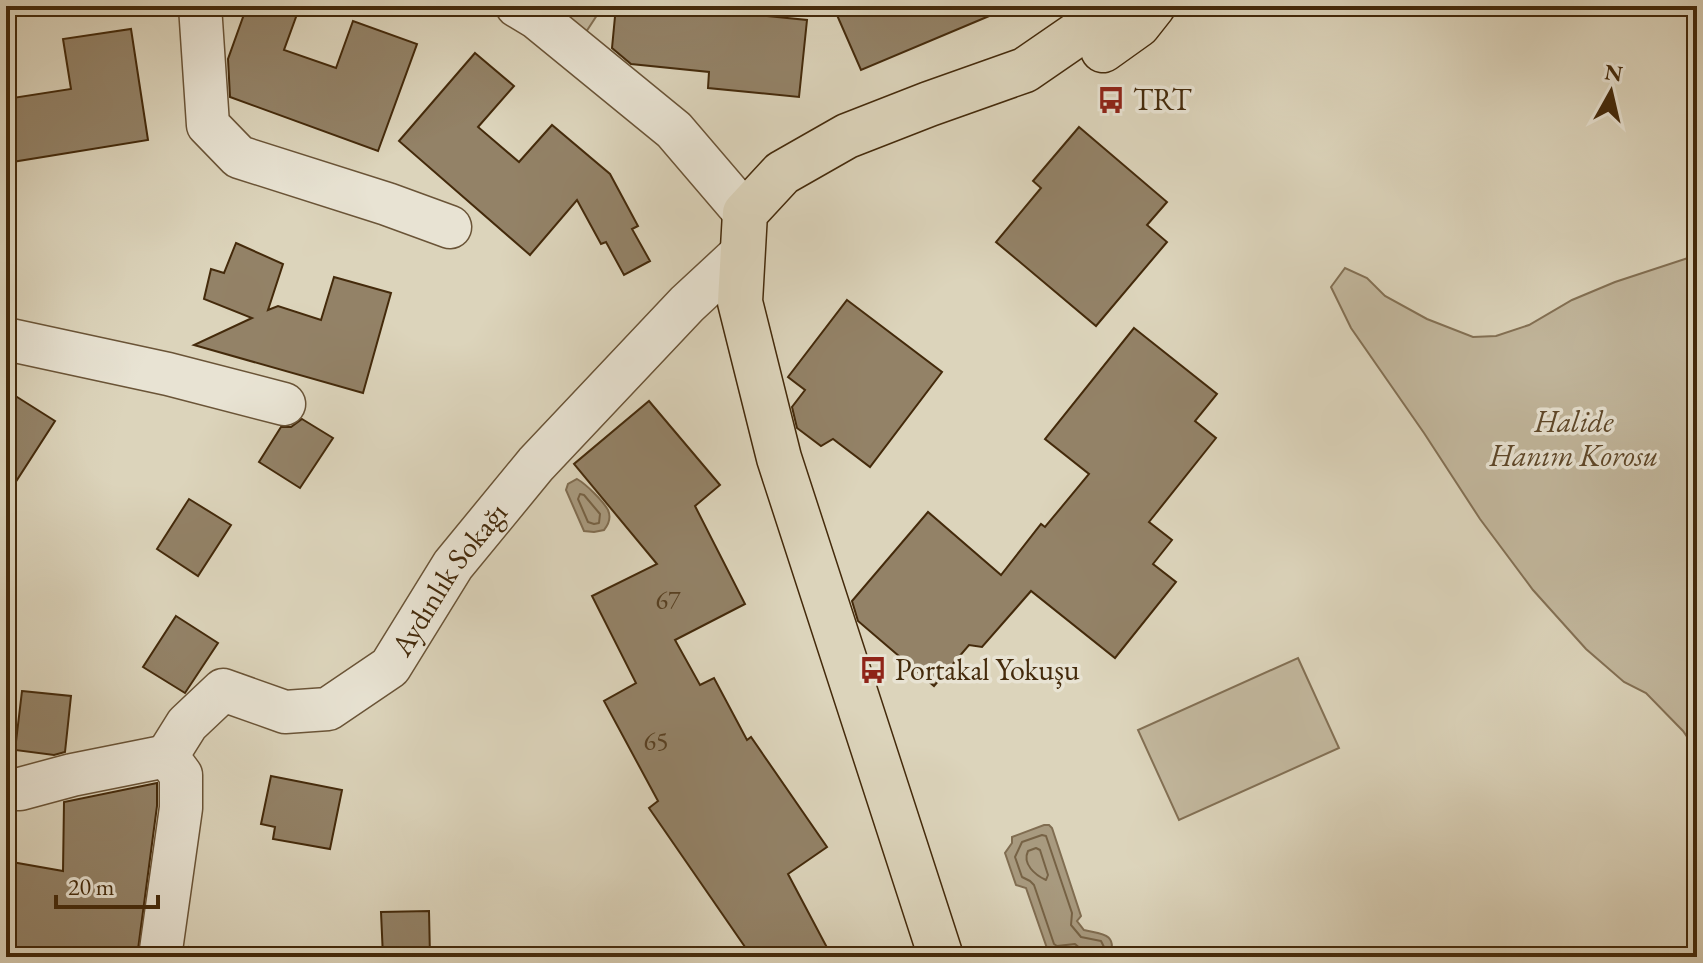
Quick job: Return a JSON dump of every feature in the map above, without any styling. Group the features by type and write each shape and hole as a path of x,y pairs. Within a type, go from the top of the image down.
{"main road":[{"path":"941,957 779,458 740,302 744,232 782,173 847,136 1025,70 1118,6"},
{"path":"847,136 968,119 1061,80 1138,25 1153,6"}],"street":[{"path":"200,6 208,125 239,157 450,227"},
{"path":"517,6 537,18 674,130 744,232"},
{"name":"Aydınlık Sokağı","path":"167,756 187,724 223,690 285,712 328,709 390,667 453,565 536,464 687,304 744,232"},
{"path":"6,339 168,374 284,404"},
{"path":"11,796 72,775 167,756 181,775 181,808 160,957"}],"green space":[{"path":"546,6 603,6 584,35"},
{"name":"Halide Hanım Korosu","path":"1697,255 1697,751 1683,731 1646,693 1624,682 1586,649 1533,590 1480,519 1351,328 1331,287 1345,268 1367,278 1385,296 1427,319 1473,337 1496,336 1529,325 1572,300 1615,282"},
{"path":"1298,658 1339,748 1179,820 1138,730"},
{"path":"189,947 234,956 234,957 186,957"}],"water":[{"path":"577,479 608,510 609,520 604,530 584,531 566,490 568,484"},
{"path":"1044,825 1052,828 1081,916 1077,921 1084,930 1110,939 1110,957 1078,957 1072,951 1052,956 1048,951 1026,888 1016,885 1005,853 1012,843 1012,837"}],"building":[{"path":"247,6 300,6 284,50 336,68 353,21 417,44 378,151 230,97 228,59"},
{"path":"616,6 709,6 708,10 807,20 799,97 708,88 709,72 631,64 612,48"},
{"path":"833,6 1013,6 861,70"},
{"path":"131,29 148,140 6,163 6,99 71,89 63,39"},
{"path":"475,53 514,86 478,127 519,162 552,125 610,174 638,226 632,229 650,261 624,275 606,242 601,244 577,200 530,255 399,141"},
{"path":"1079,127 1167,202 1147,225 1167,242 1096,326 996,242 1041,188 1033,181"},
{"path":"236,243 283,264 268,310 278,306 321,320 334,277 391,293 363,393 194,345 252,318 204,299 211,269 224,273"},
{"path":"847,300 942,372 870,467 833,439 821,446 797,428 792,407 805,390 788,377"},
{"path":"1134,328 1217,394 1195,421 1216,438 1149,522 1172,540 1153,564 1176,582 1115,658 1031,591 982,647 969,645 934,686 858,621 852,601 928,512 1001,575 1041,524 1045,527 1089,474 1045,439"},
{"path":"6,390 55,421 6,497"},
{"path":"649,401 720,485 695,506 745,604 675,640 700,685 714,678 747,740 751,737 827,847 788,874 832,957 752,957 649,808 658,801 604,701 636,683 592,596 657,564 574,464"},
{"path":"302,419 333,438 300,488 259,462 281,427 291,427"},
{"path":"189,499 231,525 198,576 157,549"},
{"path":"176,616 218,643 185,693 143,667"},
{"path":"22,691 71,696 65,752 54,755 15,750"},
{"path":"271,776 342,790 330,849 273,839 275,827 261,824"},
{"path":"157,783 157,806 137,957 6,957 6,861 63,871 64,802"},
{"path":"429,911 430,957 383,957 381,912"}],"place":[{"name":"TRT","path":"1111,100"},
{"name":"Portakal Yokuşu","path":"873,670"}]}
